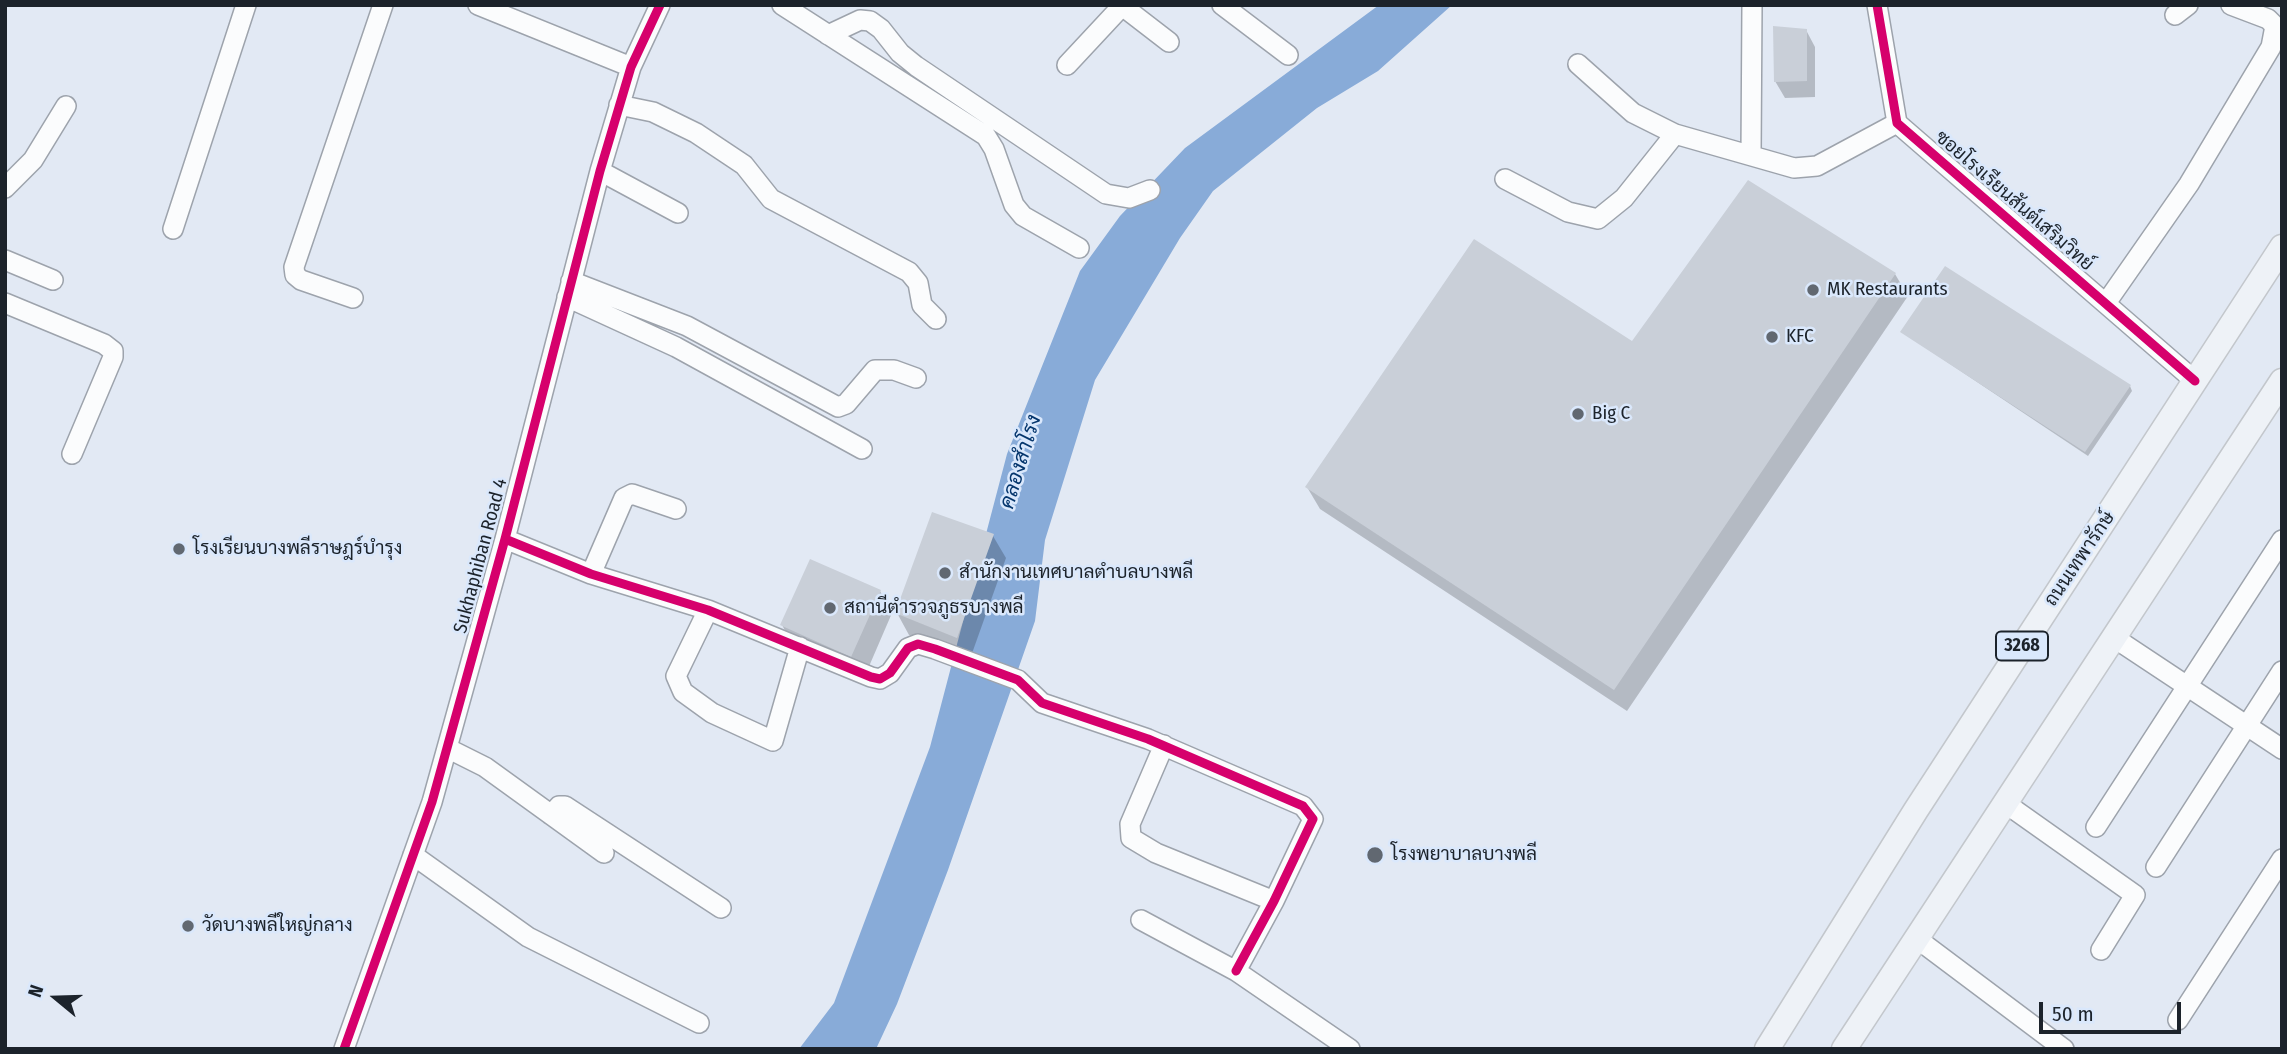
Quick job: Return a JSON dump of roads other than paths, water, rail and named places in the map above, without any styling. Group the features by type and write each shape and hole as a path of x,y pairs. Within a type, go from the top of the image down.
{"main road":[{"name":"ถนนเทพารักษ์","path":"1767,1049 1916,810 2277,253 2282,234"},
{"path":"1844,1049 2282,381"}],"street":[{"path":"173,229 246,5"},
{"path":"353,298 301,280 295,275 294,267 383,5"},
{"path":"478,5 631,67"},
{"name":"Sukhaphiban Road 4","path":"344,1049 413,855 447,748 505,539 600,171 631,67 660,5"},
{"path":"782,5 986,136 994,149 1014,205 1023,216 1079,248"},
{"path":"1222,5 1288,55"},
{"path":"1751,154 1752,5"},
{"path":"2106,303 2194,176 2271,47 2275,26 2268,19 2231,5"},
{"path":"1067,65 1121,6 1169,42"},
{"path":"1578,64 1633,113 1675,134 1794,168 1808,169 1897,123 1877,8"},
{"path":"828,35 860,20 870,21 881,29 900,53 927,74 1106,194 1129,198 1150,190"},
{"path":"620,105 653,112 695,133 744,165 771,199 909,272 918,283 922,305 936,319"},
{"path":"5,188 33,160 66,106"},
{"name":"ซอยโรงเรียนสันต์เสริมวิทย์","path":"1897,123 2195,381"},
{"path":"1505,178 1569,212 1598,219 1624,198 1675,134"},
{"path":"600,171 678,213"},
{"path":"5,260 52,280"},
{"path":"569,289 687,326 838,407 846,404 875,370 894,370 916,379"},
{"path":"569,289 862,449"},
{"path":"5,303 104,344 113,351 72,454"},
{"path":"591,574 624,498 632,494 676,509"},
{"path":"505,539 591,574 708,610 880,679 890,673 908,648 918,644 935,649 1018,680 1042,703 1164,745 1303,806 1313,819 1274,901 1236,971"},
{"path":"2096,827 2282,540"},
{"path":"708,610 676,676 683,692 712,713 773,741 800,647"},
{"path":"2113,636 2282,749"},
{"path":"2156,867 2282,671"},
{"path":"1164,745 1130,824 1131,838 1156,853 1274,901"},
{"path":"447,748 485,767 604,853"},
{"path":"2005,803 2135,895 2101,950"},
{"path":"551,814 559,806 565,806 721,908"},
{"path":"413,855 528,937 699,1023"},
{"path":"2178,1020 2282,859"},
{"path":"1141,920 1236,971 1350,1049"},
{"path":"1916,939 2064,1049"}],"water":[{"name":"คลองสำโรง","path":"1379,5 1452,5 1378,71 1317,108 1213,191 1180,238 1095,380 1045,540 1035,621 948,870 897,1004 876,1049 799,1049 834,1003 930,747 1007,454 1080,271 1120,216 1185,148"}],"place":[{"name":"MK Restaurants","path":"1813,290"},
{"name":"KFC","path":"1772,337"},
{"name":"Big C","path":"1578,414"},
{"name":"โรงเรียนบางพลีราษฎร์บำรุง","path":"179,549"},
{"name":"สำนักงานเทศบาลตำบลบางพลี","path":"945,573"},
{"name":"สถานีตำรวจภูธรบางพลี","path":"830,608"},
{"name":"โรงพยาบาลบางพลี","path":"1375,855"},
{"name":"วัดบางพลีใหญ่กลาง","path":"188,926"}]}
